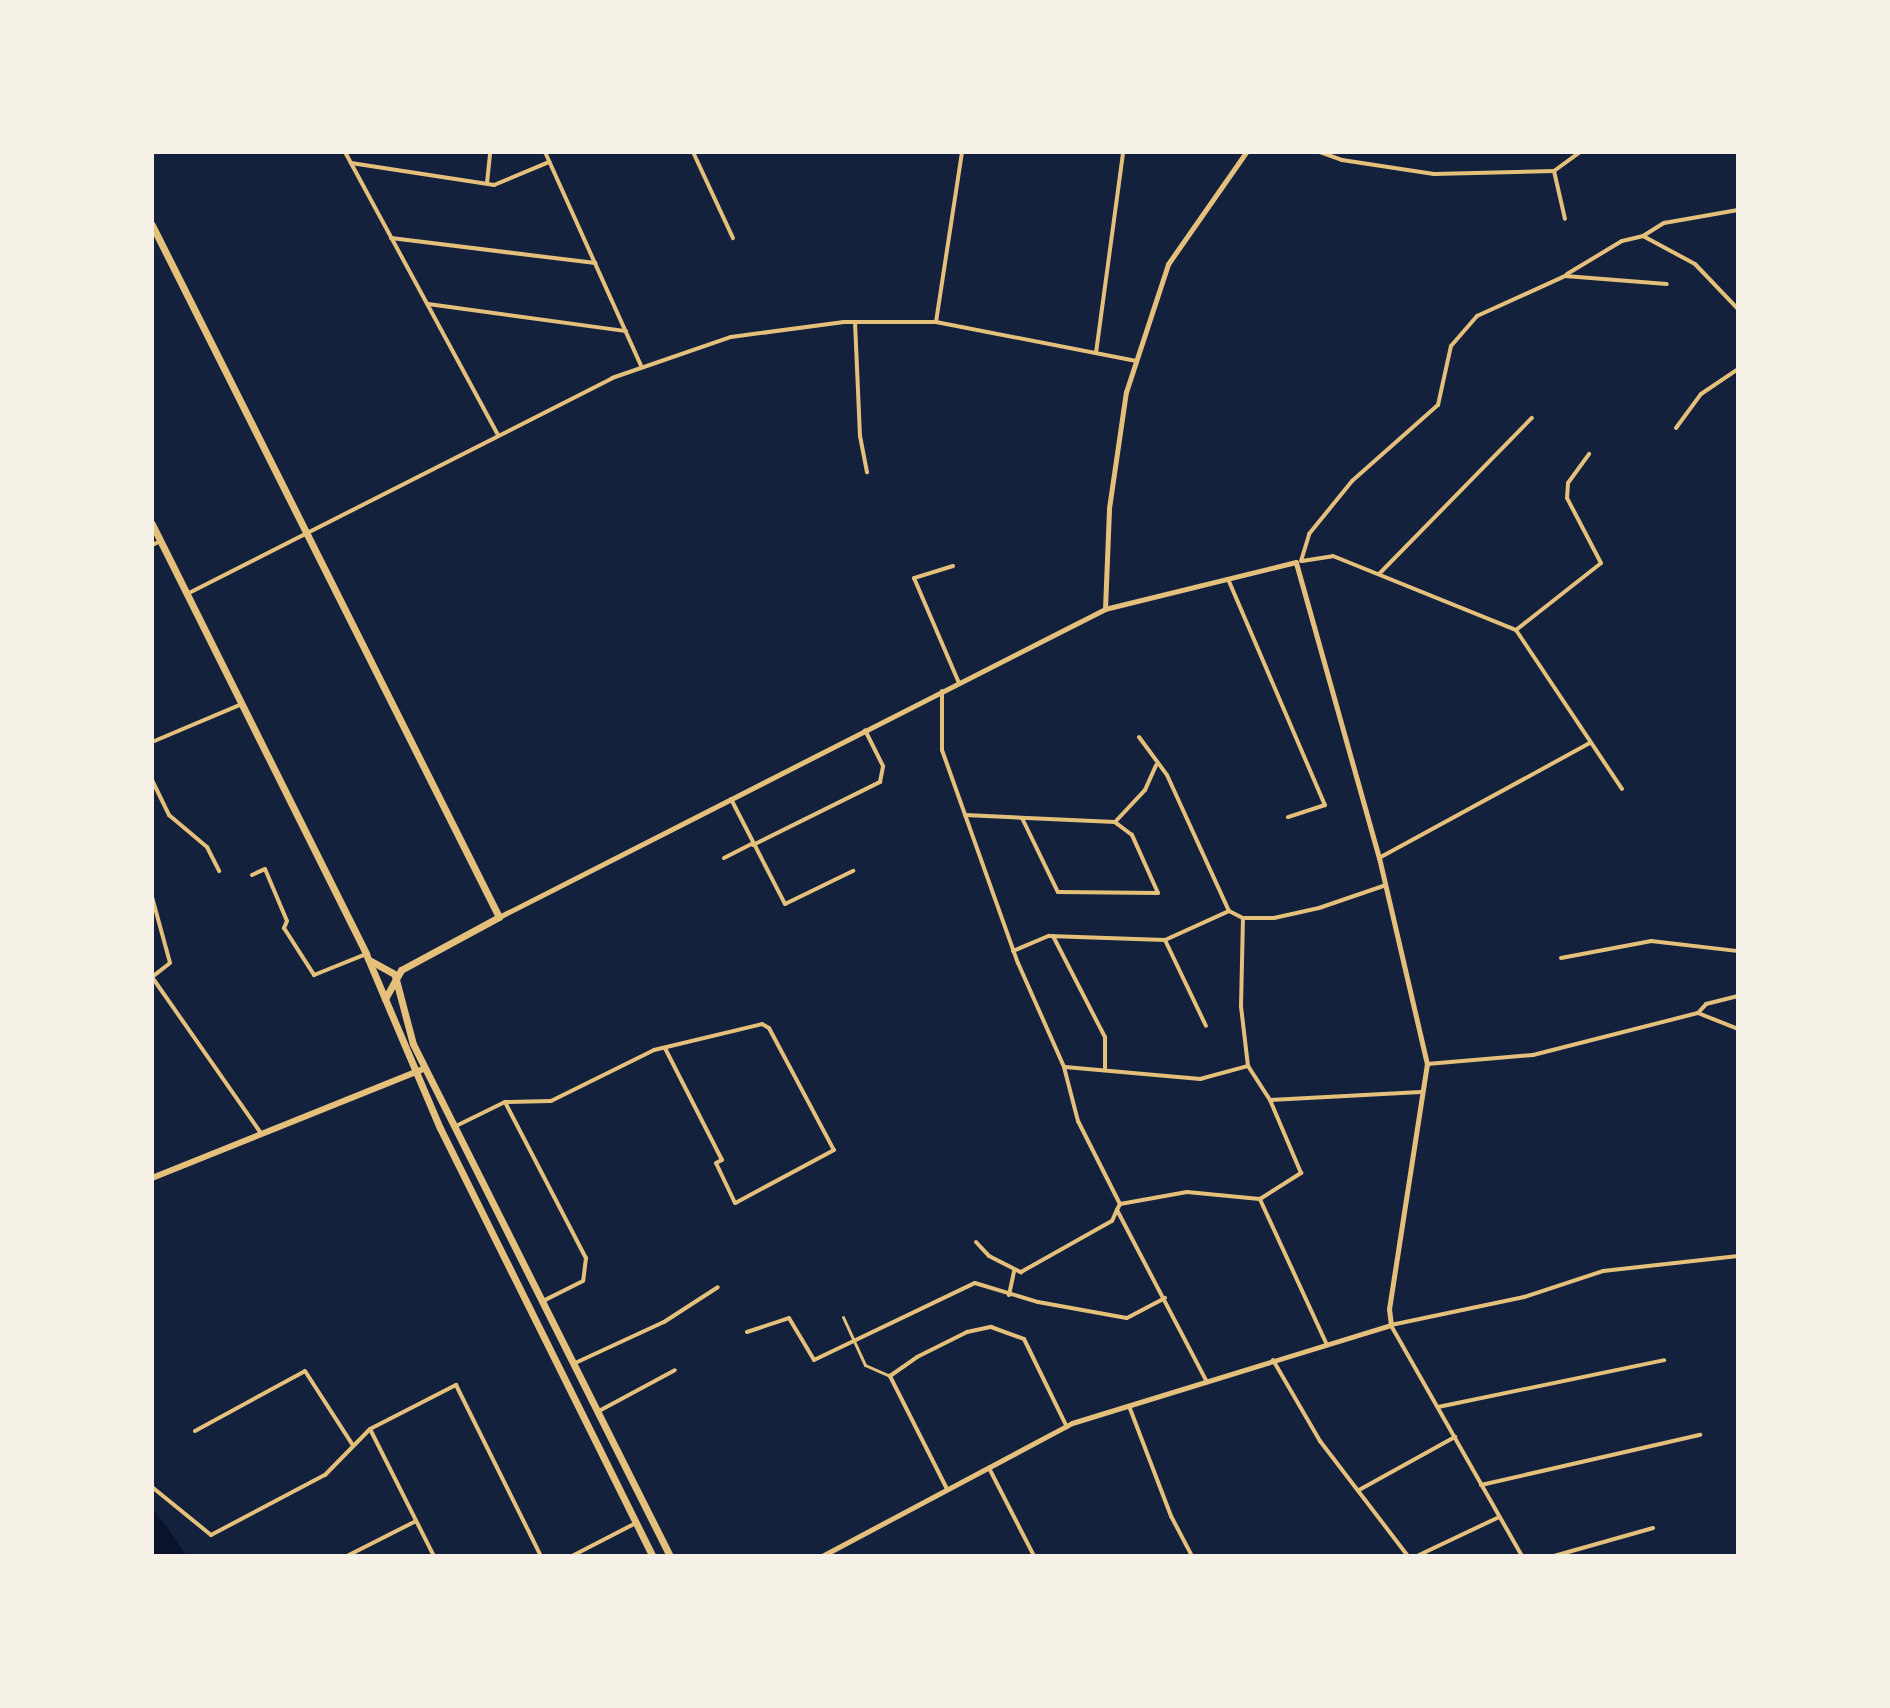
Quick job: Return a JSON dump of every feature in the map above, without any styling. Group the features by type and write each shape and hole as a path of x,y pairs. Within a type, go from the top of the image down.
{"main road":[{"path":"152,225 499,917 394,974 381,971 367,955"},
{"path":"152,524 367,955 415,1073 652,1556"},
{"path":"385,999 394,974"},
{"path":"394,974 396,997 425,1068 670,1556"},
{"path":"152,1178 425,1068"}],"street":[{"path":"345,152 498,435"},
{"path":"487,183 490,152"},
{"path":"545,152 641,366"},
{"path":"693,152 733,238"},
{"path":"936,322 962,152"},
{"path":"1096,353 1123,152"},
{"path":"1105,609 1109,508 1126,392 1168,264 1246,152"},
{"path":"1320,152 1342,160 1434,174 1554,171 1580,152"},
{"path":"351,163 487,183 511,181 549,162"},
{"path":"1554,171 1565,219"},
{"path":"1522,1556 1391,1325 1389,1309 1427,1064 1386,885 1299,562 1309,534 1352,481 1438,405 1451,346 1462,329 1497,303 1565,276 1622,241 1643,236 1664,223 1738,210"},
{"path":"1643,236 1695,264 1738,309"},
{"path":"391,238 595,263"},
{"path":"1565,276 1667,284"},
{"path":"428,304 626,331"},
{"path":"855,322 860,436 867,472"},
{"path":"187,594 498,435 641,366 731,337 855,322 936,322 1136,361"},
{"path":"1676,428 1701,394 1738,369"},
{"path":"1380,573 1532,418"},
{"path":"1516,630 1601,563 1567,498 1568,483 1589,454"},
{"path":"152,545 161,541"},
{"path":"499,917 1105,609 1333,556 1516,630 1622,789"},
{"path":"953,566 914,578 959,683"},
{"path":"1228,579 1325,805 1288,817"},
{"path":"942,691 942,750 1013,951 1064,1067 1078,1121 1120,1204"},
{"path":"152,742 242,704"},
{"path":"724,858 880,782 883,766 865,730"},
{"path":"1139,737 1156,765 1167,775 1229,911 1243,918 1274,918 1319,908 1386,885"},
{"path":"1379,858 1590,743"},
{"path":"1115,822 1145,790 1156,765"},
{"path":"152,780 169,815 207,847 219,871"},
{"path":"730,797 785,904 853,871"},
{"path":"965,815 1115,822 1132,835 1158,893 1058,892 1022,818"},
{"path":"252,875 265,869 287,921 284,928 314,975 367,955"},
{"path":"152,897 170,963 152,977 260,1132"},
{"path":"1013,951 1053,936 1165,940 1229,911"},
{"path":"1120,1204 1187,1192 1260,1199 1301,1173 1270,1100 1248,1066 1241,1006 1243,918"},
{"path":"1053,936 1105,1037 1105,1069"},
{"path":"1165,940 1206,1026"},
{"path":"1561,958 1651,941 1738,951"},
{"path":"1427,1064 1533,1055 1698,1013 1706,1004 1738,996"},
{"path":"1698,1013 1738,1029"},
{"path":"454,1127 505,1102 551,1101 665,1048 762,1024 769,1028 834,1150 735,1203 716,1163 722,1160 665,1048"},
{"path":"1064,1067 1200,1079 1248,1066"},
{"path":"1270,1100 1421,1092"},
{"path":"505,1102 586,1258 583,1281 543,1301"},
{"path":"1260,1199 1327,1345"},
{"path":"1014,1271 1112,1221 1120,1204"},
{"path":"1117,1210 1207,1382"},
{"path":"976,1242 1014,1271"},
{"path":"822,1556 1067,1427 1129,1406 1391,1325 1524,1297 1603,1271 1738,1256"},
{"path":"1009,1295 1014,1271"},
{"path":"747,1332 789,1318 814,1360 855,1344 975,1283 1009,1295 1127,1318 1165,1298"},
{"path":"573,1364 664,1322 718,1287"},
{"path":"843,1317 865,1365 890,1376 947,1489"},
{"path":"890,1376 967,1332 991,1327 1024,1339 1067,1427"},
{"path":"1273,1360 1320,1441 1408,1556"},
{"path":"1438,1407 1664,1360"},
{"path":"597,1412 675,1370"},
{"path":"195,1431 305,1371 352,1444"},
{"path":"152,1487 211,1535 325,1475 370,1429 456,1385 541,1556"},
{"path":"1129,1406 1171,1516 1192,1556"},
{"path":"370,1429 434,1556"},
{"path":"1481,1485 1700,1435"},
{"path":"1359,1490 1455,1437"},
{"path":"989,1468 1034,1556"},
{"path":"1417,1556 1499,1517"},
{"path":"347,1556 416,1521"},
{"path":"572,1556 636,1523"},
{"path":"1554,1556 1653,1528"}],"water":[{"path":"152,1507 171,1533 187,1556 152,1556"}]}
